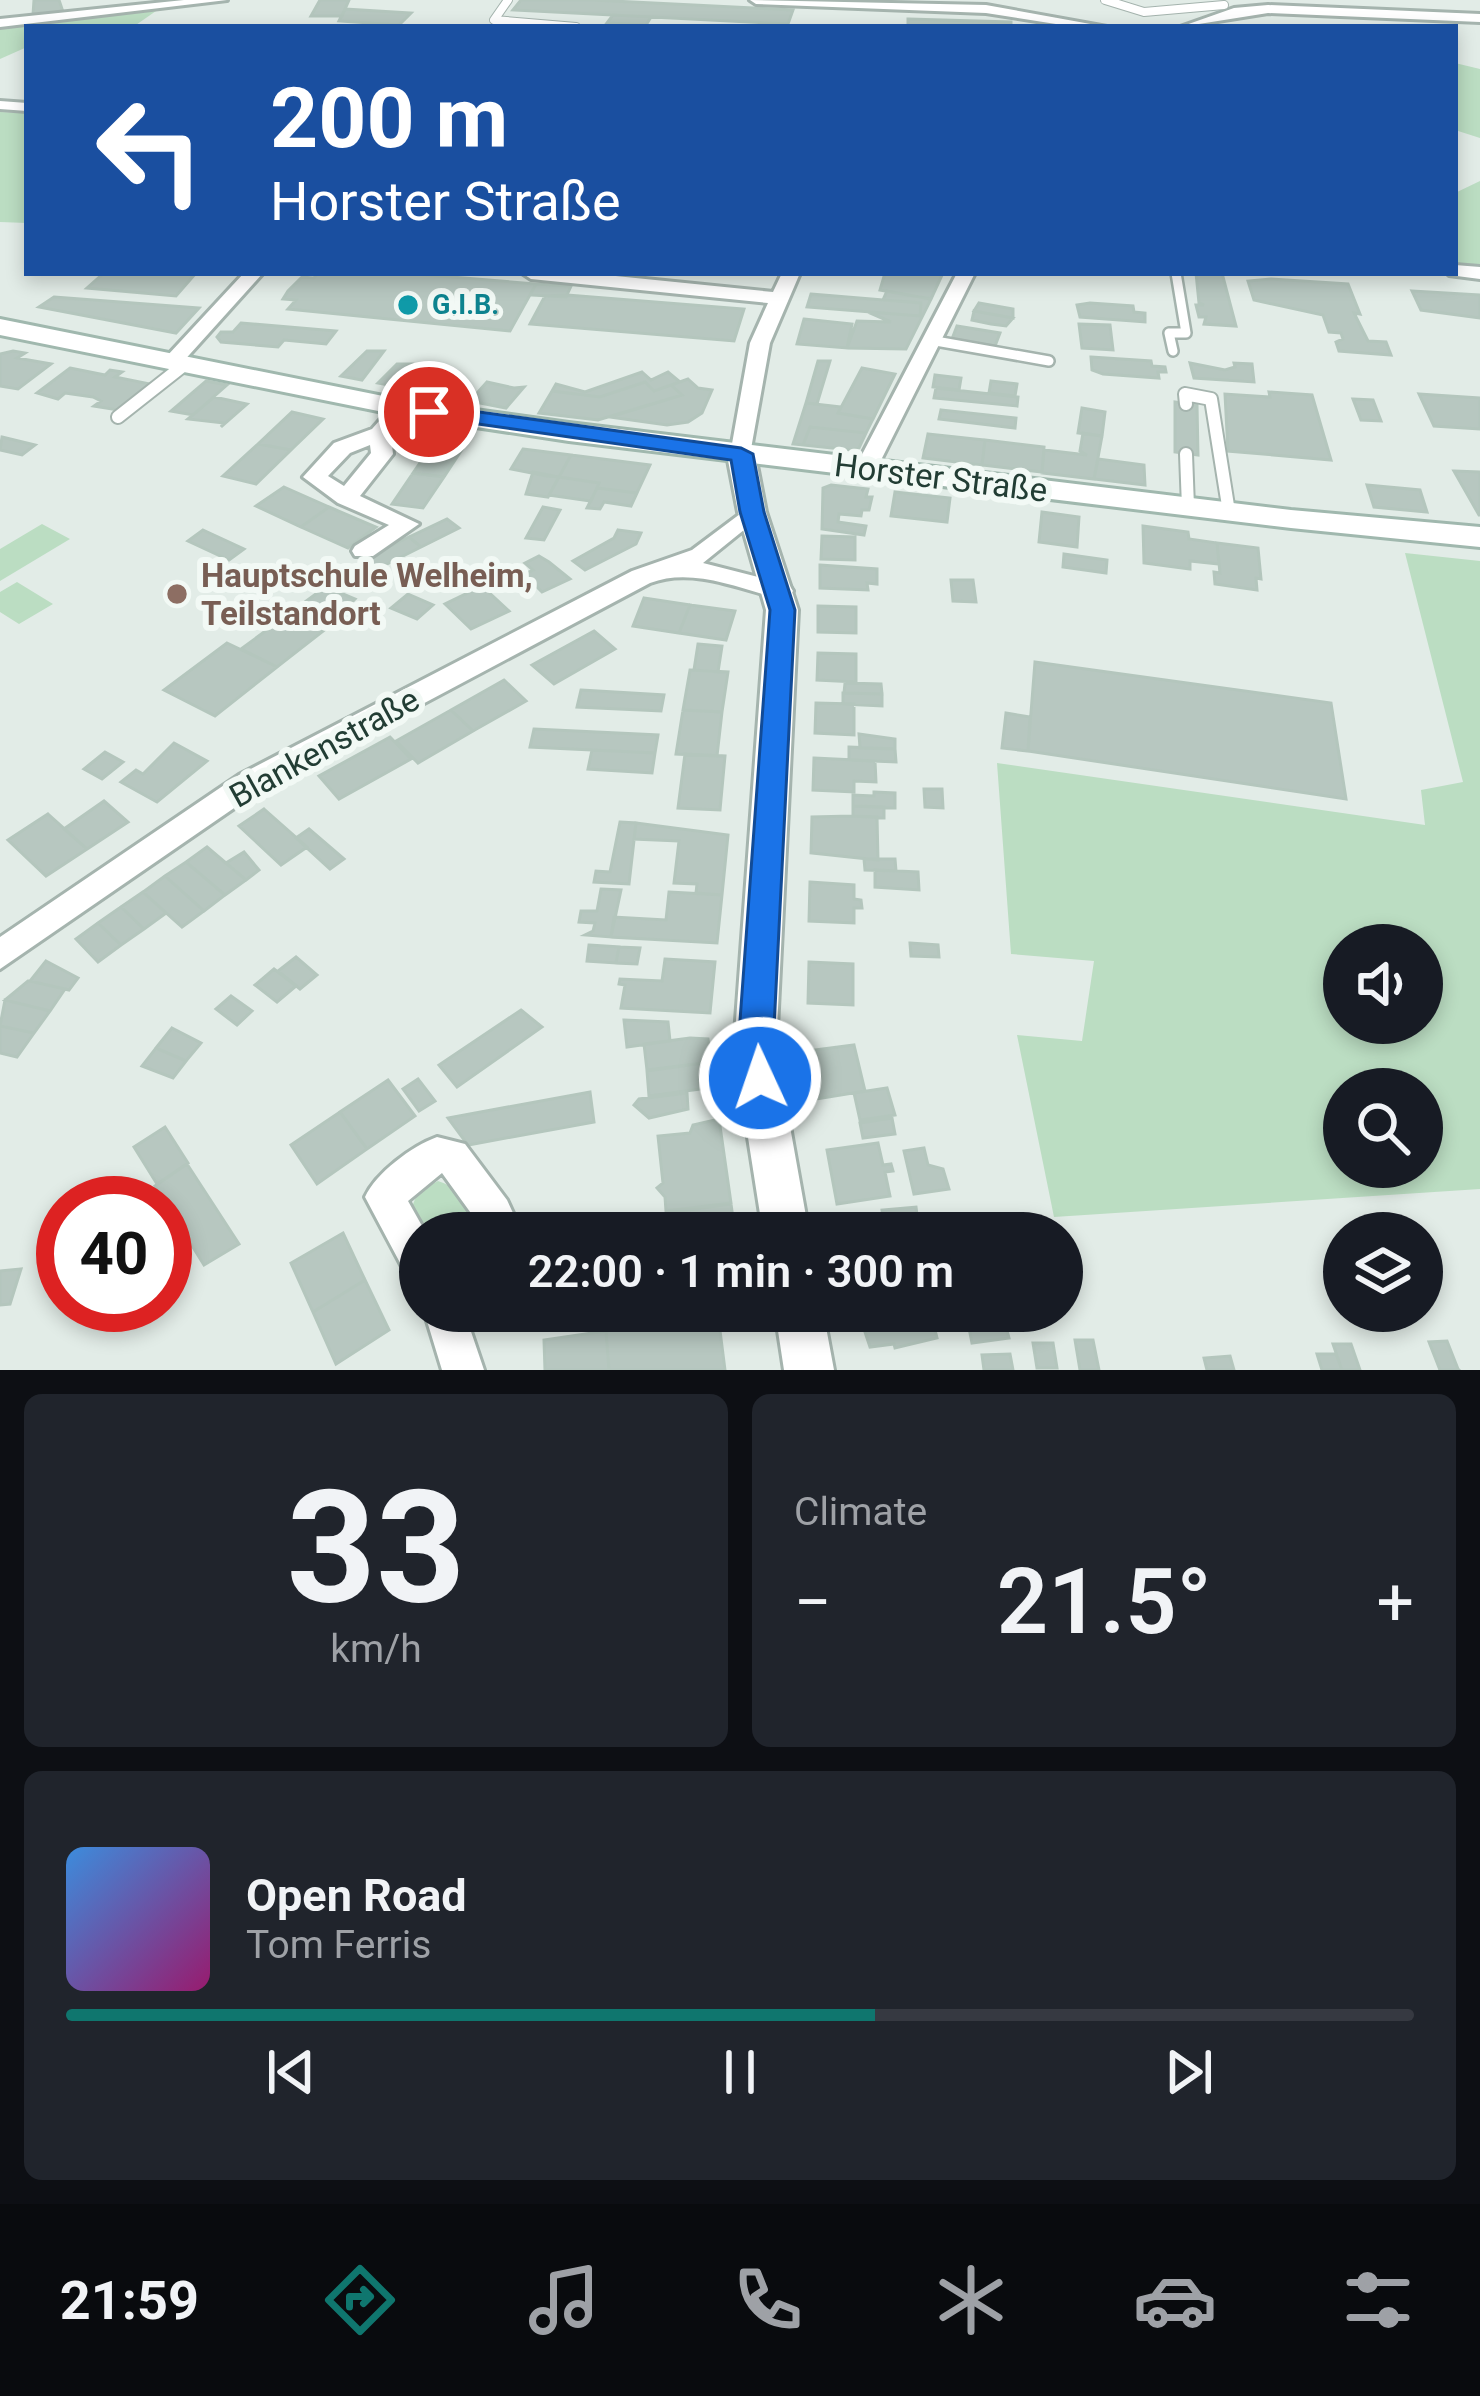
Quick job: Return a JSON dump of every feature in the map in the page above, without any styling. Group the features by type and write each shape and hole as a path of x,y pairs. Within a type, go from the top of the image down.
{"main road":[{"name":"Horster Straße","path":"0,327 403,407 741,454 1229,512 1480,536"}],"street":[{"path":"0,23 221,0"},
{"path":"756,0 986,9 1081,24"},
{"path":"1193,24 1230,6 1480,18"},
{"path":"180,362 252,276"},
{"path":"561,276 779,298"},
{"path":"782,1212 755,1048 782,610 780,591 752,512 741,454 760,343 790,276"},
{"path":"866,468 964,276"},
{"path":"364,551 407,524 346,498 314,477 342,448 380,434 403,407"},
{"path":"346,498 382,454 380,434"},
{"name":"Blankenstraße","path":"0,955 249,783 641,577 700,555 752,512"},
{"path":"665,569 700,570 780,591"},
{"path":"399,1224 384,1197 437,1154 452,1156 493,1212"},
{"path":"451,1332 463,1370"},
{"path":"803,1332 809,1370"}],"lane":[{"path":"508,0 494,20 541,24"},
{"path":"1106,0 1114,7 1135,10 1230,6"},
{"path":"1173,351 1169,332 1186,334 1176,276"},
{"path":"930,340 1049,361"},
{"path":"118,417 180,362"},
{"path":"1186,404 1185,394 1211,399 1229,512"},
{"path":"1186,454 1188,507"}],"green space":[{"path":"156,11 137,24 37,24"},
{"path":"24,25 24,48 0,59 0,28"},
{"path":"1458,64 1480,69 1480,138 1458,131"},
{"path":"0,112 24,113 24,223 0,222"},
{"path":"1480,181 1480,269 1458,267 1458,192"},
{"path":"42,524 70,539 0,581 0,549"},
{"path":"1405,553 1480,561 1480,1189 1083,1215 1053,1212 1017,1035 1082,1041 1094,961 1011,954 997,763 1425,825 1421,790 1463,782"},
{"path":"17,582 53,604 19,624 0,612 0,592"},
{"path":"438,1181 454,1189 469,1212 413,1212 418,1192"}],"building":[{"path":"34,0 59,0 63,12 33,15"},
{"path":"320,0 349,0 342,16 311,16"},
{"path":"521,0 793,10 788,24 513,10"},
{"path":"345,9 411,13 400,24 339,21"},
{"path":"613,15 651,17 647,24 607,23"},
{"path":"908,19 1011,22 1011,24 908,24"},
{"path":"101,276 193,276 176,296 87,288"},
{"name":"G.I.B.","path":"439,276 536,284 510,331 288,309 296,300 283,299 288,291 302,277"},
{"path":"884,276 942,276 931,299 880,290"},
{"path":"1196,276 1223,276 1236,326 1204,324 1206,317 1199,317 1196,305 1204,305 1199,303"},
{"path":"1248,281 1348,284 1360,314 1354,313 1368,341 1386,342 1391,355 1339,351 1336,342 1343,339 1341,333 1329,332 1323,315 1254,300"},
{"path":"536,284 571,286 566,297 530,295"},
{"path":"887,291 931,299 906,349 847,348 857,321 891,322 868,312 920,316 921,303 883,300"},
{"path":"1412,291 1480,295 1480,318 1421,310"},
{"path":"811,294 921,303 920,316 807,307"},
{"path":"545,296 744,309 734,341 530,324"},
{"path":"54,297 199,308 176,333 39,307"},
{"path":"979,303 1013,309 1013,318 974,311"},
{"path":"1077,305 1133,306 1134,312 1145,313 1145,322 1080,317"},
{"path":"974,311 1013,318 1006,326 991,324 972,320"},
{"path":"804,319 852,324 847,348 797,344"},
{"path":"241,323 336,331 326,344 284,340 278,347 221,342 217,337 233,332"},
{"path":"1079,324 1110,325 1113,350 1082,348"},
{"path":"957,326 1000,333 995,346 952,339"},
{"path":"367,351 384,351 362,380 341,376"},
{"path":"25,353 17,358 51,364 18,389 0,386 0,354"},
{"path":"1091,357 1151,361 1166,372 1158,372 1159,378 1103,374 1092,370"},
{"path":"818,361 830,361 817,404 806,403"},
{"path":"1190,363 1225,370 1235,367 1234,363 1252,364 1254,382 1194,378"},
{"path":"397,364 434,371 416,390 378,383"},
{"path":"70,368 105,375 110,370 122,372 115,377 150,384 118,410 94,406 101,401 93,397 65,393 58,399 37,393"},
{"path":"862,368 895,374 873,419 838,413"},
{"path":"642,372 651,380 668,372 680,382 654,391 645,382 600,397 552,391 556,384 585,392"},
{"path":"935,375 961,378 959,390 933,387"},
{"path":"688,379 698,388 712,390 702,413 688,422 667,425 610,417 682,395 671,385"},
{"path":"206,381 227,385 193,415 171,411"},
{"path":"991,381 1017,384 1015,396 989,393"},
{"path":"487,382 524,387 506,408 470,401"},
{"path":"645,382 654,391 671,385 682,395 598,420 539,413 552,391 600,397"},
{"path":"936,388 1018,397 1017,406 934,398"},
{"path":"1269,392 1312,395 1331,460 1228,451 1225,394 1270,397"},
{"path":"1419,394 1480,398 1480,429 1434,426"},
{"path":"214,397 247,404 221,427 224,423 188,419"},
{"path":"1353,399 1373,400 1381,421 1361,420"},
{"path":"1175,402 1197,405 1198,455 1175,452"},
{"path":"806,403 841,407 838,413 873,419 866,433 810,427 803,445 793,444"},
{"path":"1082,408 1105,412 1102,436 1078,433"},
{"path":"941,410 1016,418 1015,428 939,419"},
{"path":"292,412 323,419 291,450 258,444"},
{"path":"810,427 866,433 859,448 851,450 803,445"},
{"path":"1083,433 1102,436 1094,479 1042,473 1044,450 1087,455 1080,451"},
{"path":"928,434 985,440 982,465 923,458"},
{"path":"2,437 35,445 22,455 0,450"},
{"path":"985,440 1044,447 1042,472 982,465"},
{"path":"258,444 291,450 256,484 223,476"},
{"path":"433,444 463,448 444,477 413,473"},
{"path":"523,449 571,455 559,477 547,476 511,469"},
{"path":"571,455 650,465 637,493 597,488 599,483 559,477"},
{"path":"1098,459 1144,465 1145,485 1094,479"},
{"path":"1454,471 1480,472 1480,515 1479,515"},
{"path":"533,472 559,477 548,497 526,494"},
{"path":"413,473 444,477 423,508 392,504"},
{"path":"559,477 599,483 591,501 549,495"},
{"path":"1367,485 1420,490 1427,512 1374,507"},
{"path":"284,487 329,507 301,527 256,506"},
{"path":"597,488 637,493 631,506 604,502 600,509 587,508"},
{"path":"823,488 868,489 866,497 872,497 869,510 862,510 861,516 839,514 838,522 866,526 864,535 822,529"},
{"path":"895,492 950,498 947,522 891,516"},
{"path":"329,507 376,527 348,548 301,527"},
{"path":"543,507 560,510 544,540 526,538"},
{"path":"1042,512 1079,517 1077,547 1039,542"},
{"path":"447,519 459,528 421,547 409,537"},
{"path":"1143,526 1188,532 1189,539 1217,543 1219,564 1190,561 1190,569 1144,563"},
{"path":"203,530 244,549 229,560 188,541"},
{"path":"618,530 641,533 636,544 585,570 573,561 614,538"},
{"path":"822,536 855,537 855,560 821,559"},
{"path":"409,537 421,547 375,570 362,560"},
{"path":"1217,543 1258,548 1261,579 1256,578 1257,590 1215,584 1214,572 1220,573"},
{"path":"1064,554 1107,560 1106,573 1063,567"},
{"path":"539,556 570,579 542,592 536,586 528,591 514,579 533,570 525,563"},
{"path":"820,565 877,569 877,584 867,583 868,590 820,588"},
{"path":"951,580 973,580 976,602 953,601"},
{"path":"482,586 509,611 471,629 445,604"},
{"path":"331,589 355,599 349,605 354,607 277,667 241,649 320,591"},
{"path":"408,594 433,605 417,619 391,608"},
{"path":"644,598 690,605 679,633 633,626"},
{"path":"690,605 735,611 726,640 679,633"},
{"path":"818,606 856,607 856,633 818,632"},
{"path":"594,631 615,649 554,684 532,665"},
{"path":"227,643 277,667 215,716 164,690"},
{"path":"698,644 722,646 718,672 694,670"},
{"path":"818,653 856,654 856,682 817,680"},
{"path":"1035,662 1331,703 1346,799 1028,751"},
{"path":"690,670 728,672 722,712 683,710"},
{"path":"504,680 526,701 473,731 451,710"},
{"path":"845,683 881,684 882,694 844,693"},
{"path":"581,690 664,695 661,711 577,707"},
{"path":"843,693 882,694 882,706 843,704"},
{"path":"816,703 854,704 854,735 815,733"},
{"path":"451,710 473,731 418,763 396,741"},
{"path":"683,710 722,712 717,756 676,754"},
{"path":"1006,713 1030,717 1028,751 1002,748"},
{"path":"534,729 658,735 655,753 530,747"},
{"path":"859,734 895,739 895,749 860,748"},
{"path":"390,737 411,759 339,799 319,776"},
{"path":"174,743 207,761 157,802 121,782 136,770 143,774"},
{"path":"849,747 895,749 896,762 849,760"},
{"path":"592,750 655,753 652,773 588,769"},
{"path":"105,752 123,762 102,779 84,769"},
{"path":"685,754 725,756 720,810 678,808"},
{"path":"814,758 875,761 876,782 854,781 854,792 813,790"},
{"path":"924,789 942,789 943,808 925,807"},
{"path":"874,792 895,793 895,808 853,806 853,795 874,796"},
{"path":"104,801 128,822 87,849 64,829"},
{"path":"853,806 884,807 884,818 853,816"},
{"path":"264,809 307,847 281,865 239,826"},
{"path":"48,814 87,849 46,876 8,840"},
{"path":"812,817 877,817 878,860 811,853"},
{"path":"620,822 636,823 629,884 594,882 596,871 610,872"},
{"path":"636,823 728,835 722,895 696,893 697,884 674,883 679,841 634,839"},
{"path":"309,829 344,859 330,869 296,838"},
{"path":"207,847 246,880 225,895 186,862"},
{"path":"244,852 259,870 246,880 226,863"},
{"path":"864,859 895,859 896,871 865,870"},
{"path":"186,862 225,895 204,911 165,876"},
{"path":"875,870 918,872 919,890 875,887"},
{"path":"165,876 204,911 182,927 143,892"},
{"path":"810,882 854,885 854,899 861,900 862,908 854,908 854,923 809,921"},
{"path":"601,889 621,890 611,937 585,935 595,923 579,922 581,911 597,911"},
{"path":"143,892 166,913 144,929 121,907"},
{"path":"669,892 722,895 717,943 611,937 614,917 666,920"},
{"path":"121,907 144,929 121,945 98,923"},
{"path":"98,923 121,945 98,962 76,939"},
{"path":"910,943 938,945 939,957 911,956"},
{"path":"589,945 619,947 616,963 587,961"},
{"path":"619,947 640,948 637,964 616,963"},
{"path":"296,957 317,975 300,989 278,971"},
{"path":"665,959 715,962 710,1013 621,1008 625,985 619,984 620,979 662,981"},
{"path":"46,961 78,978 69,990 30,981"},
{"path":"809,962 853,964 853,1005 808,1003"},
{"path":"274,969 296,986 277,1002 255,985"},
{"path":"28,981 65,989 50,1011 5,1000"},
{"path":"231,996 252,1011 237,1025 216,1009"},
{"path":"5,1000 50,1011 34,1033 0,1026"},
{"path":"521,1010 542,1027 457,1087 439,1065"},
{"path":"624,1020 668,1022 670,1041 627,1047"},
{"path":"0,1026 34,1033 17,1057 0,1053"},
{"path":"172,1028 201,1043 186,1061 156,1048"},
{"path":"708,1039 711,1062 647,1070 644,1044"},
{"path":"854,1045 865,1091 816,1099 807,1051"},
{"path":"156,1048 186,1061 173,1078 142,1066"},
{"path":"711,1062 715,1087 649,1096 647,1071"},
{"path":"418,1079 435,1101 419,1111 403,1089"},
{"path":"388,1080 415,1116 367,1149 340,1112"},
{"path":"887,1088 895,1115 860,1120 854,1093"},
{"path":"590,1092 594,1122 468,1145 448,1118"},
{"path":"687,1093 688,1109 649,1118 634,1105 639,1099"},
{"path":"340,1112 367,1149 317,1184 291,1145"},
{"path":"892,1118 895,1134 863,1138 860,1123"},
{"path":"719,1119 731,1203 666,1211 665,1197 657,1188 663,1183 658,1136 690,1133 693,1125"},
{"path":"165,1127 188,1163 169,1176 152,1176 134,1147"},
{"path":"878,1143 883,1165 891,1164 893,1171 885,1172 890,1196 837,1204 827,1150"},
{"path":"924,1148 928,1165 943,1169 949,1189 914,1194 904,1151"},
{"path":"187,1164 239,1244 204,1265 192,1246 192,1176 170,1176"},
{"path":"731,1204 732,1212 673,1212"},
{"path":"916,1207 917,1212 882,1212"},
{"path":"343,1233 365,1280 313,1312 291,1263"},
{"path":"21,1269 10,1304 0,1305 0,1271"},
{"path":"365,1280 389,1330 336,1364 313,1312"},
{"path":"606,1332 720,1332 725,1370 609,1370"},
{"path":"606,1332 609,1370 545,1370 544,1340"},
{"path":"865,1332 935,1332 937,1338 895,1348 894,1344 870,1347"},
{"path":"970,1332 1007,1332 1009,1338 972,1343"},
{"path":"1075,1340 1093,1340 1099,1370 1080,1370"},
{"path":"1447,1341 1459,1370 1440,1370 1429,1342"},
{"path":"1033,1343 1053,1343 1057,1368 1037,1368"},
{"path":"1333,1344 1351,1344 1360,1370 1342,1370"},
{"path":"1010,1354 1013,1370 984,1370 982,1355"},
{"path":"1317,1354 1336,1354 1342,1370 1322,1370"},
{"path":"1230,1356 1234,1370 1207,1370 1204,1358"}],"place":[{"name":"G.I.B.","path":"408,305"},
{"name":"Hauptschule Welheim, Teilstandort","path":"177,594"}],"route":[{"path":"429,412 741,454 752,512 780,591 782,610 755,1048 760,1078"}]}
